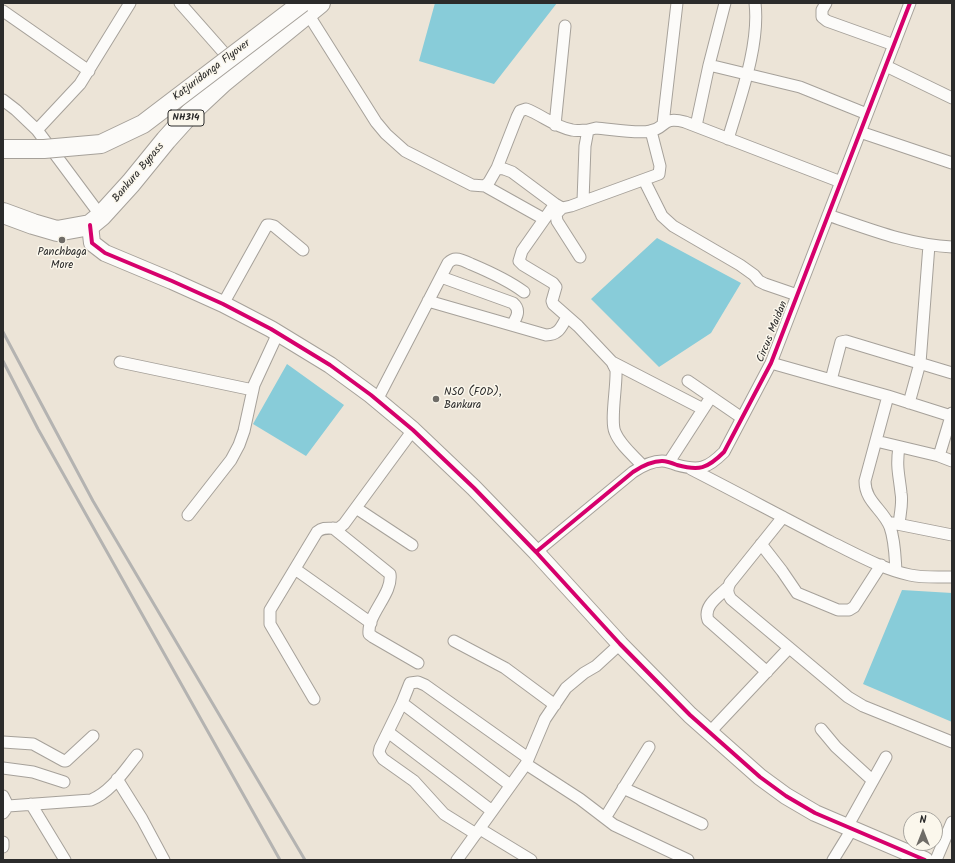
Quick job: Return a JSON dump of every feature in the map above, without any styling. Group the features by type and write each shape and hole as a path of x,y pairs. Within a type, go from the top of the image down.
{"highway":[{"name":"Bankura Bypass","path":"96,220 193,110 310,6"},
{"path":"3,213 57,231 96,220"}],"main road":[{"name":"Katjuridanga Flyover","path":"3,149 44,149 101,144 143,124 310,6"}],"street":[{"path":"36,130 80,84 130,3"},
{"path":"180,3 239,70"},
{"path":"663,124 677,3"},
{"path":"696,126 709,65 725,3"},
{"path":"728,139 746,74 756,27 755,3"},
{"path":"826,3 822,10 822,17 827,21 894,45"},
{"name":"Circus Maidan","path":"691,469 702,468 714,462 724,452 771,364 910,3"},
{"path":"310,6 376,122 386,134 405,151 416,157 472,185 485,186 544,219"},
{"path":"3,11 89,71"},
{"path":"555,125 565,26"},
{"path":"709,65 800,87 867,114"},
{"path":"886,66 952,98"},
{"path":"3,100 16,110 36,130 96,220 92,243 105,253 223,304 278,333 330,365 377,400 413,430 474,488 536,552 620,644 690,715 760,777 786,796 815,813 925,860"},
{"path":"485,186 497,168 520,111 526,109 555,125 574,131 596,128 651,131 667,121 675,120 696,126 841,182"},
{"path":"583,202 585,146 588,130"},
{"path":"643,466 614,432 613,423 616,370 612,362 578,326 553,304 552,300 556,287 553,283 519,261 522,251 544,219 558,206 583,202 659,174 661,170 651,131"},
{"path":"860,132 952,162"},
{"path":"497,168 512,172 558,206"},
{"path":"644,180 662,216 673,226 740,265 759,281 797,295"},
{"path":"558,206 556,214 557,221 580,257"},
{"path":"828,215 890,236 930,245 952,247"},
{"path":"223,304 267,225 274,226 303,250"},
{"path":"909,403 920,363 930,245"},
{"path":"377,400 428,300 451,260 456,259 493,273 524,292"},
{"path":"441,277 513,303 517,306 518,311 512,325"},
{"path":"428,300 512,325 552,335 557,333 567,317"},
{"path":"188,515 231,460 239,445 244,431 253,390 278,333"},
{"path":"831,380 841,342 846,341 952,373"},
{"path":"120,362 253,390"},
{"path":"612,362 703,409"},
{"path":"771,364 952,414 949,436 939,456"},
{"path":"688,381 742,418"},
{"path":"888,396 866,481 866,490 869,498 888,522 893,538 896,571"},
{"path":"669,462 711,397"},
{"path":"314,699 270,624 270,610 317,532 321,528 339,528 344,524 413,430"},
{"path":"876,441 939,456 952,461"},
{"path":"899,446 897,467 902,494 899,524"},
{"path":"536,552 633,472 643,466 663,460 691,469 783,518 881,565 909,575 952,577"},
{"path":"356,508 412,545"},
{"path":"767,672 708,620 706,614 708,608 727,588 783,518"},
{"path":"888,522 952,535"},
{"path":"333,528 390,574 391,578 371,623 369,634 418,663"},
{"path":"761,544 797,593 838,610 849,610 854,607 881,565"},
{"path":"295,569 371,623"},
{"path":"727,588 727,594 731,599 848,697 863,706 952,742"},
{"path":"454,641 505,668 555,705"},
{"path":"457,860 527,761 545,719 566,688 584,673 596,666 620,644"},
{"path":"709,733 789,648"},
{"path":"531,860 444,814 414,781 383,758 379,753 410,683 418,682 614,825 688,860"},
{"path":"402,703 510,786"},
{"path":"821,729 836,746 872,780"},
{"path":"388,732 492,811"},
{"path":"3,742 33,744 66,761 93,736"},
{"path":"605,818 649,747"},
{"path":"5,805 75,802 91,800 99,797 117,779 137,755"},
{"path":"833,860 872,780 886,757"},
{"path":"3,768 33,772 64,782"},
{"path":"117,779 142,819 164,860"},
{"path":"623,788 702,824"},
{"path":"31,804 65,860"},
{"path":"936,860 952,822"}],"water":[{"path":"435,3 557,3 494,84 419,61"},
{"path":"657,238 741,283 711,333 659,367 591,299"},
{"path":"287,364 344,405 306,456 253,424"},
{"path":"902,590 952,593 952,722 863,684"}],"railway":[{"path":"3,332 93,501 305,860"},
{"path":"3,361 38,429 280,860"}],"cycle path":[{"path":"536,552 633,472 643,466 662,461 685,467 697,468 713,462 724,452 771,363 910,3"},
{"path":"90,225 92,243 105,253 223,304 271,329 330,365 371,395 413,430 474,488 536,552 620,644 690,715 760,777 786,796 815,813 925,860"}],"place":[{"name":"Panchbaga More","path":"62,240"},
{"name":"NSO (FOD), Bankura","path":"436,399"}]}
